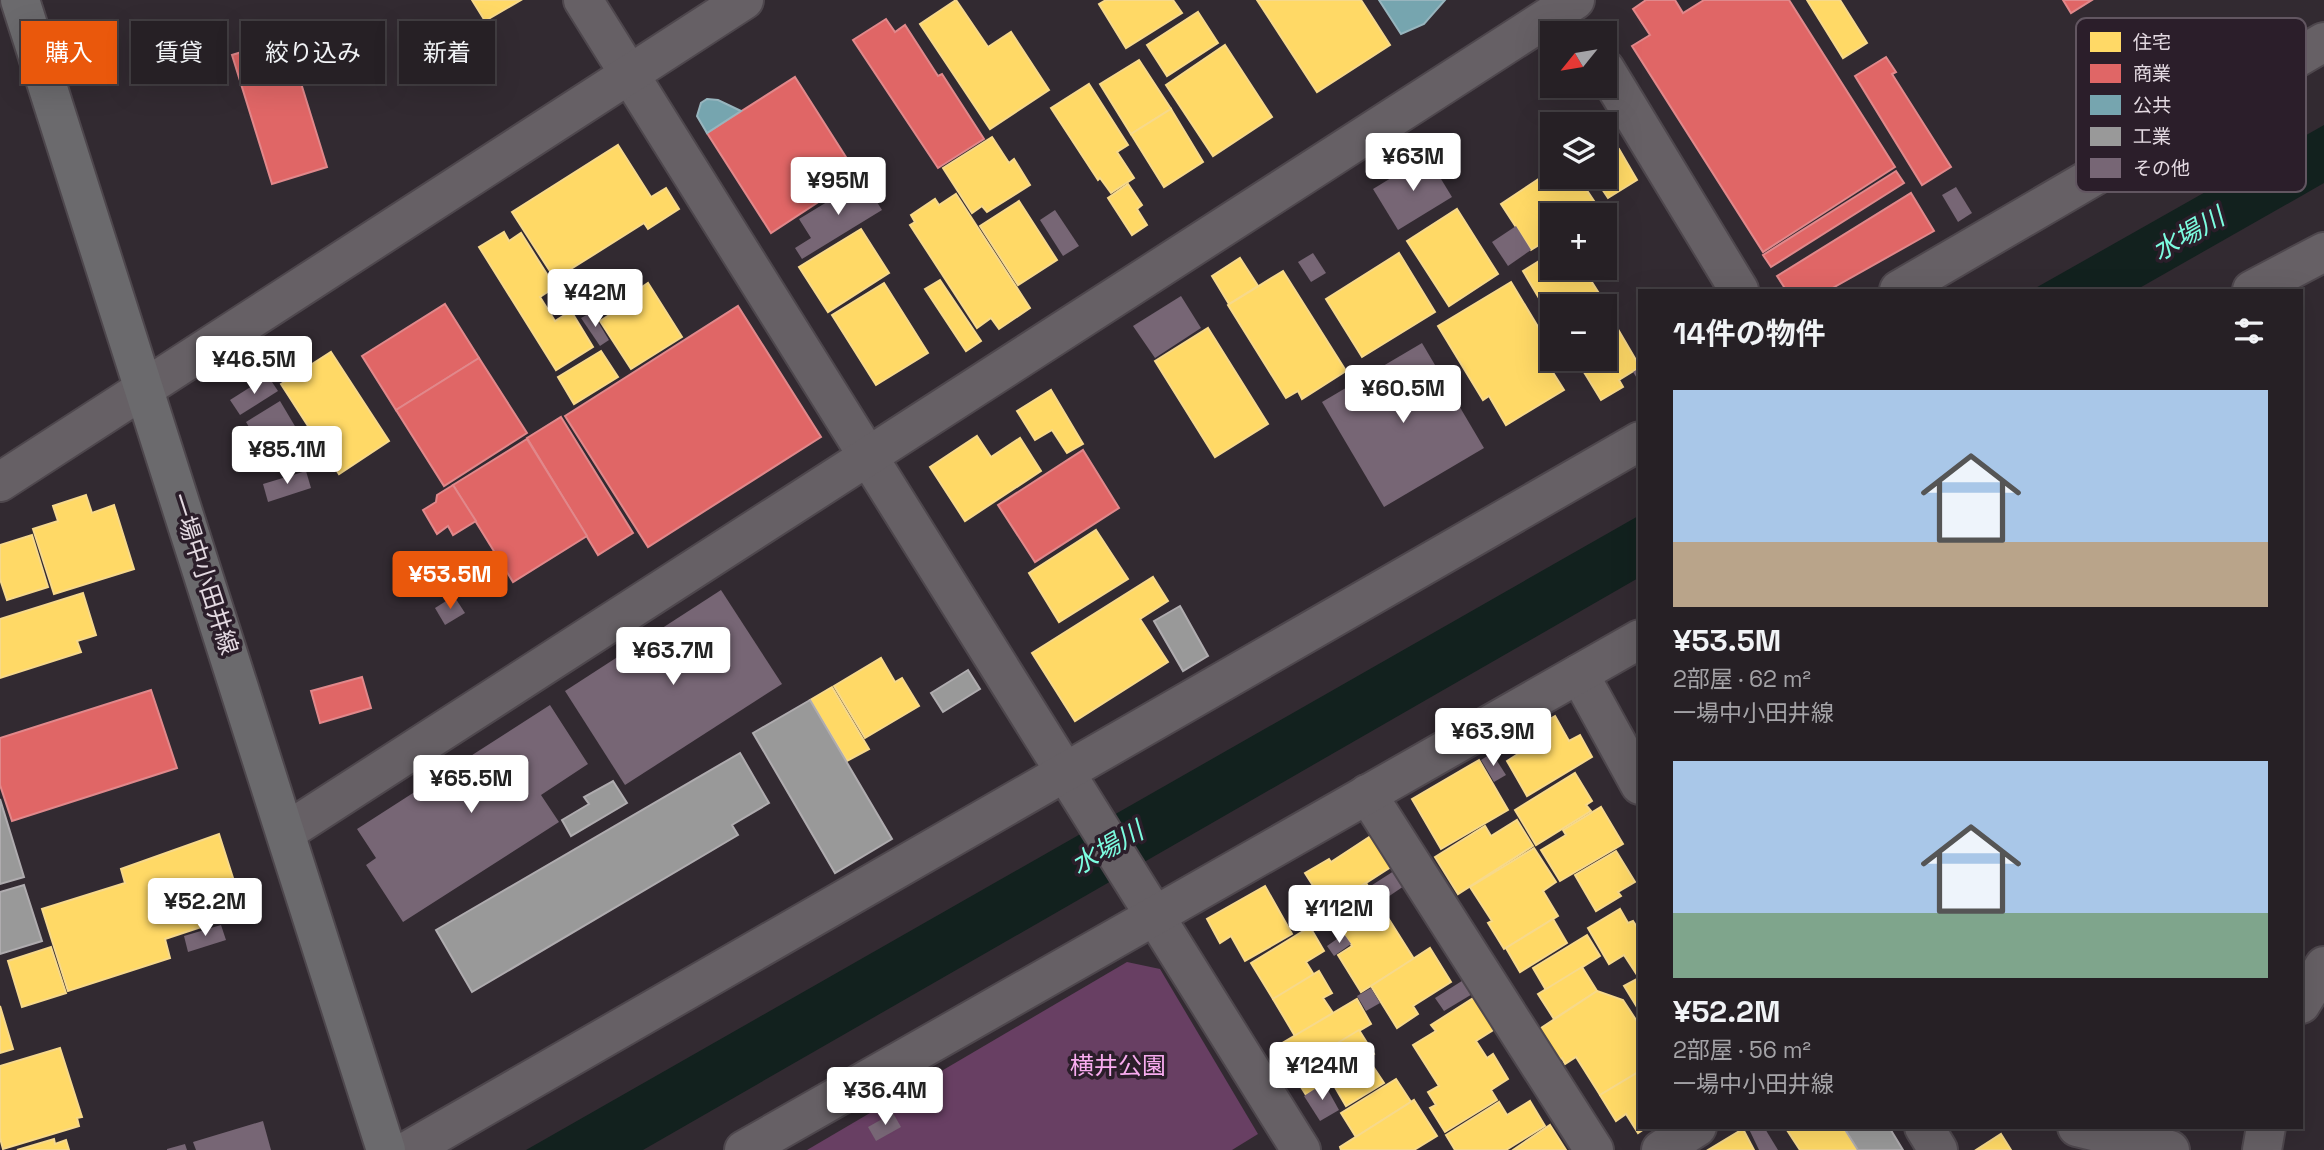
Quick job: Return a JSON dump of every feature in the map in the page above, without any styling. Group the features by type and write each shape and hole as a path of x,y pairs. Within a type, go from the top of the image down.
{"main road":[{"name":"一場中小田井線","path":"20,0 386,1150"}],"street":[{"path":"583,0 867,459 1301,1150"},
{"path":"0,482 146,390 744,0"},
{"path":"286,831 1572,10"},
{"path":"2306,53 2324,42"},
{"path":"1617,89 1738,289"},
{"path":"1901,289 2076,187"},
{"path":"2254,289 2324,252"},
{"path":"409,1150 1070,783 1638,442"},
{"path":"744,1150 1149,908 1367,794 1638,640"},
{"path":"1579,674 1638,781"},
{"path":"1367,794 1594,1150"},
{"path":"2303,1001 2324,966"},
{"path":"1661,1150 1694,1129"},
{"path":"1925,1129 1938,1150"},
{"path":"2085,1129 2170,1150"},
{"path":"2262,1150 2266,1129"}],"green space":[{"name":"横井公園","path":"1127,962 1160,969 1258,1134 1232,1150 807,1150"}],"water":[{"name":"水場川","path":"2324,125 2324,183 2138,289 2034,289 2205,192 2306,192 2306,135"},
{"name":"水場川","path":"1638,516 1638,578 643,1150 526,1150"}],"building: 住宅":[{"path":"472,0 521,0 485,21"},
{"path":"956,0 988,47 1011,32 1049,90 990,129 920,24"},
{"path":"1106,0 1173,0 1182,13 1126,48 1099,4"},
{"path":"1257,0 1361,0 1390,45 1317,92"},
{"path":"1807,0 1840,0 1867,43 1843,58"},
{"path":"1198,12 1218,43 1167,76 1147,45"},
{"path":"1225,45 1272,117 1213,156 1166,85"},
{"path":"1139,60 1171,109 1131,134 1100,84"},
{"path":"1089,84 1128,145 1117,152 1134,178 1111,193 1100,178 1098,180 1051,108"},
{"path":"1171,109 1203,162 1164,187 1131,134"},
{"path":"992,137 1009,163 1014,159 1030,185 987,212 982,206 972,213 943,168"},
{"path":"618,145 651,197 666,188 679,209 648,229 644,223 555,279 512,212"},
{"path":"1619,149 1637,180 1608,198 1602,189 1617,189"},
{"path":"1540,178 1540,189 1586,189 1595,203 1540,203 1540,244 1531,250 1501,204"},
{"path":"1128,184 1142,205 1137,209 1147,225 1132,235 1108,198"},
{"path":"956,194 1030,308 999,329 991,318 977,328 910,225 915,222 911,215 935,199 939,205"},
{"path":"1019,201 1057,260 1018,285 980,226"},
{"path":"1457,209 1498,274 1449,306 1407,241"},
{"path":"861,229 889,273 828,312 799,267"},
{"path":"504,232 509,241 521,233 555,287 540,297 555,321 571,311 593,347 556,370 479,247"},
{"path":"1399,253 1435,312 1362,357 1326,299"},
{"path":"1240,258 1258,286 1229,304 1212,276"},
{"path":"1540,260 1540,280 1591,280 1599,294 1540,294 1540,300 1523,271"},
{"path":"1283,271 1346,371 1302,399 1298,391 1286,398 1228,305"},
{"path":"940,280 981,341 966,351 925,289"},
{"path":"1511,282 1540,330 1540,371 1552,371 1564,390 1506,425 1489,396 1483,400 1438,326"},
{"path":"648,283 682,337 631,369 600,321 623,306 620,302"},
{"path":"884,283 928,353 876,385 832,315"},
{"path":"1208,328 1268,424 1215,457 1155,361"},
{"path":"1617,328 1638,364 1638,368 1619,380 1623,387 1601,400 1583,371 1617,371"},
{"path":"601,351 618,377 574,404 558,377"},
{"path":"331,352 389,441 339,474 281,384"},
{"path":"1051,390 1083,444 1067,453 1052,430 1035,440 1017,411"},
{"path":"977,436 991,457 1020,438 1041,471 965,521 930,467"},
{"path":"86,495 92,513 114,505 134,569 54,594 33,529 58,521 53,506"},
{"path":"1096,530 1128,579 1059,622 1029,573"},
{"path":"32,535 48,587 7,600 0,579 0,545"},
{"path":"1153,577 1168,601 1140,619 1168,662 1075,721 1032,653"},
{"path":"83,593 96,635 77,641 81,652 0,678 0,619"},
{"path":"881,658 895,682 902,678 919,706 865,738 834,686"},
{"path":"832,687 869,749 847,761 810,700"},
{"path":"1555,716 1569,741 1580,735 1592,757 1527,796 1507,761 1524,750 1517,738"},
{"path":"1479,760 1508,810 1441,849 1412,799"},
{"path":"1575,773 1592,801 1586,805 1591,811 1536,845 1515,810"},
{"path":"1601,807 1623,844 1560,881 1541,850 1566,835 1563,830"},
{"path":"1517,820 1533,846 1458,894 1435,857 1485,826 1491,836"},
{"path":"219,834 234,881 209,889 219,921 165,939 170,958 68,991 42,909 125,883 121,869"},
{"path":"1374,834 1394,865 1310,919 1300,903 1317,892 1305,873 1329,859 1331,862"},
{"path":"1534,848 1556,882 1543,891 1558,916 1504,949 1488,923 1492,921 1470,887"},
{"path":"1616,851 1635,882 1618,892 1621,896 1596,911 1575,875"},
{"path":"1366,883 1414,959 1361,992 1338,955 1352,946 1327,908"},
{"path":"1265,886 1292,934 1245,961 1231,936 1220,943 1207,919"},
{"path":"1620,909 1628,923 1633,921 1638,926 1638,976 1624,955 1609,964 1588,928"},
{"path":"1553,919 1567,943 1520,972 1506,948"},
{"path":"1310,927 1324,951 1306,962 1314,975 1273,999 1251,963"},
{"path":"1587,935 1600,956 1546,990 1533,968"},
{"path":"51,947 66,993 22,1007 8,961"},
{"path":"1430,948 1451,982 1413,1006 1418,1014 1397,1028 1371,986"},
{"path":"1582,967 1597,991 1554,1019 1538,994"},
{"path":"1319,971 1332,993 1323,998 1333,1013 1295,1036 1273,999"},
{"path":"1638,979 1638,1009 1624,986"},
{"path":"1597,991 1623,1000 1638,1023 1638,1072 1600,1095 1576,1057 1565,1064 1562,1058 1558,1061 1538,1030"},
{"path":"1475,997 1495,1029 1476,1041 1487,1058 1493,1054 1508,1079 1491,1090 1497,1100 1445,1132 1430,1108 1436,1105 1428,1092 1439,1086 1413,1045 1436,1031 1431,1025"},
{"path":"1357,999 1371,1024 1291,1071 1277,1046"},
{"path":"0,1006 13,1049 0,1053"},
{"path":"1359,1030 1374,1054 1306,1095 1291,1071"},
{"path":"60,1048 82,1117 77,1118 79,1126 3,1149 0,1138 0,1066"},
{"path":"1368,1059 1384,1083 1346,1106 1332,1082"},
{"path":"1638,1072 1638,1129 1644,1129 1638,1133 1626,1114 1616,1121 1600,1095"},
{"path":"1396,1079 1411,1102 1356,1137 1341,1113"},
{"path":"1414,1100 1437,1136 1414,1150 1341,1150 1340,1147"},
{"path":"1530,1101 1545,1126 1506,1150 1455,1150 1446,1135 1499,1102 1507,1115"},
{"path":"1550,1125 1566,1150 1513,1150"},
{"path":"1743,1129 1754,1150 1708,1150"},
{"path":"1786,1129 1844,1129 1858,1150 1800,1150"},
{"path":"2001,1134 2011,1150 1976,1150"},
{"path":"54,1139 55,1144 66,1140 69,1150 17,1150"}],"building: 商業":[{"path":"1646,0 1675,0 1683,13 1704,0 1789,0 1895,167 1763,252 1632,46 1650,35 1633,9"},
{"path":"2063,0 2092,0 2071,13"},
{"path":"886,19 895,32 905,25 938,76 942,74 984,139 938,168 853,40"},
{"path":"241,52 241,84 301,84 327,167 272,184 232,55"},
{"path":"1886,57 1896,72 1892,74 1951,167 1922,185 1855,76"},
{"path":"795,77 858,176 771,233 707,133"},
{"path":"1896,171 1904,183 1771,267 1763,255"},
{"path":"1911,193 1934,231 1831,289 1785,289 1777,276"},
{"path":"445,304 479,358 396,410 362,356"},
{"path":"738,306 821,437 648,547 565,416"},
{"path":"479,358 527,433 444,486 396,410"},
{"path":"561,417 633,533 598,555 527,438"},
{"path":"527,439 587,536 513,582 453,485"},
{"path":"1083,450 1119,508 1035,562 998,505"},
{"path":"453,485 476,521 453,535 448,526 437,534 423,510 436,502 437,495"},
{"path":"362,677 371,708 320,723 311,691"},
{"path":"151,690 177,768 12,821 0,785 0,738"}],"building: 公共":[{"path":"1379,0 1445,0 1424,24 1401,34"},
{"path":"707,99 718,100 741,111 707,133 697,116 701,103"}],"building: 工業":[{"path":"1180,606 1208,656 1183,671 1154,621"},
{"path":"968,670 980,689 943,712 931,693"},
{"path":"810,700 892,839 835,873 753,733"},
{"path":"740,753 769,803 732,825 738,835 472,992 436,930"},
{"path":"613,781 627,803 571,836 562,820 589,804 584,797"},
{"path":"0,799 24,877 0,884"},
{"path":"24,885 42,941 0,954 0,892"},
{"path":"1890,1129 1903,1150 1858,1150 1846,1131"}],"building: その他":[{"path":"1427,156 1452,197 1398,230 1373,189"},
{"path":"863,180 882,210 802,259 795,248 811,238 799,219"},
{"path":"1956,187 1972,213 1958,222 1942,195"},
{"path":"1055,210 1079,246 1063,256 1040,220"},
{"path":"1516,226 1531,250 1508,266 1492,242"},
{"path":"1313,253 1326,273 1311,282 1298,262"},
{"path":"1181,296 1201,328 1155,358 1133,326"},
{"path":"592,312 609,340 600,346 581,318"},
{"path":"1422,343 1484,448 1384,507 1322,402"},
{"path":"268,376 278,391 240,415 230,400"},
{"path":"280,401 299,433 265,454 246,422"},
{"path":"306,471 311,488 268,502 263,484"},
{"path":"721,590 782,684 625,785 565,691"},
{"path":"454,596 465,613 445,625 435,608"},
{"path":"550,705 588,764 541,795 559,822 403,922 366,865 376,858 357,829"},
{"path":"1492,753 1506,775 1494,782 1481,760"},
{"path":"1397,869 1407,884 1379,903 1369,887"},
{"path":"221,925 226,940 188,952 184,936"},
{"path":"1344,934 1351,944 1334,956 1327,946"},
{"path":"1465,979 1474,993 1444,1011 1435,998"},
{"path":"1371,988 1380,1003 1366,1011 1357,996"},
{"path":"1324,1083 1339,1110 1320,1121 1304,1096"},
{"path":"893,1113 901,1127 876,1141 868,1127"},
{"path":"263,1121 271,1150 196,1150 193,1142"},
{"path":"1749,1129 1765,1129 1778,1150 1759,1150"},
{"path":"185,1144 187,1150 167,1150 167,1149"}]}
